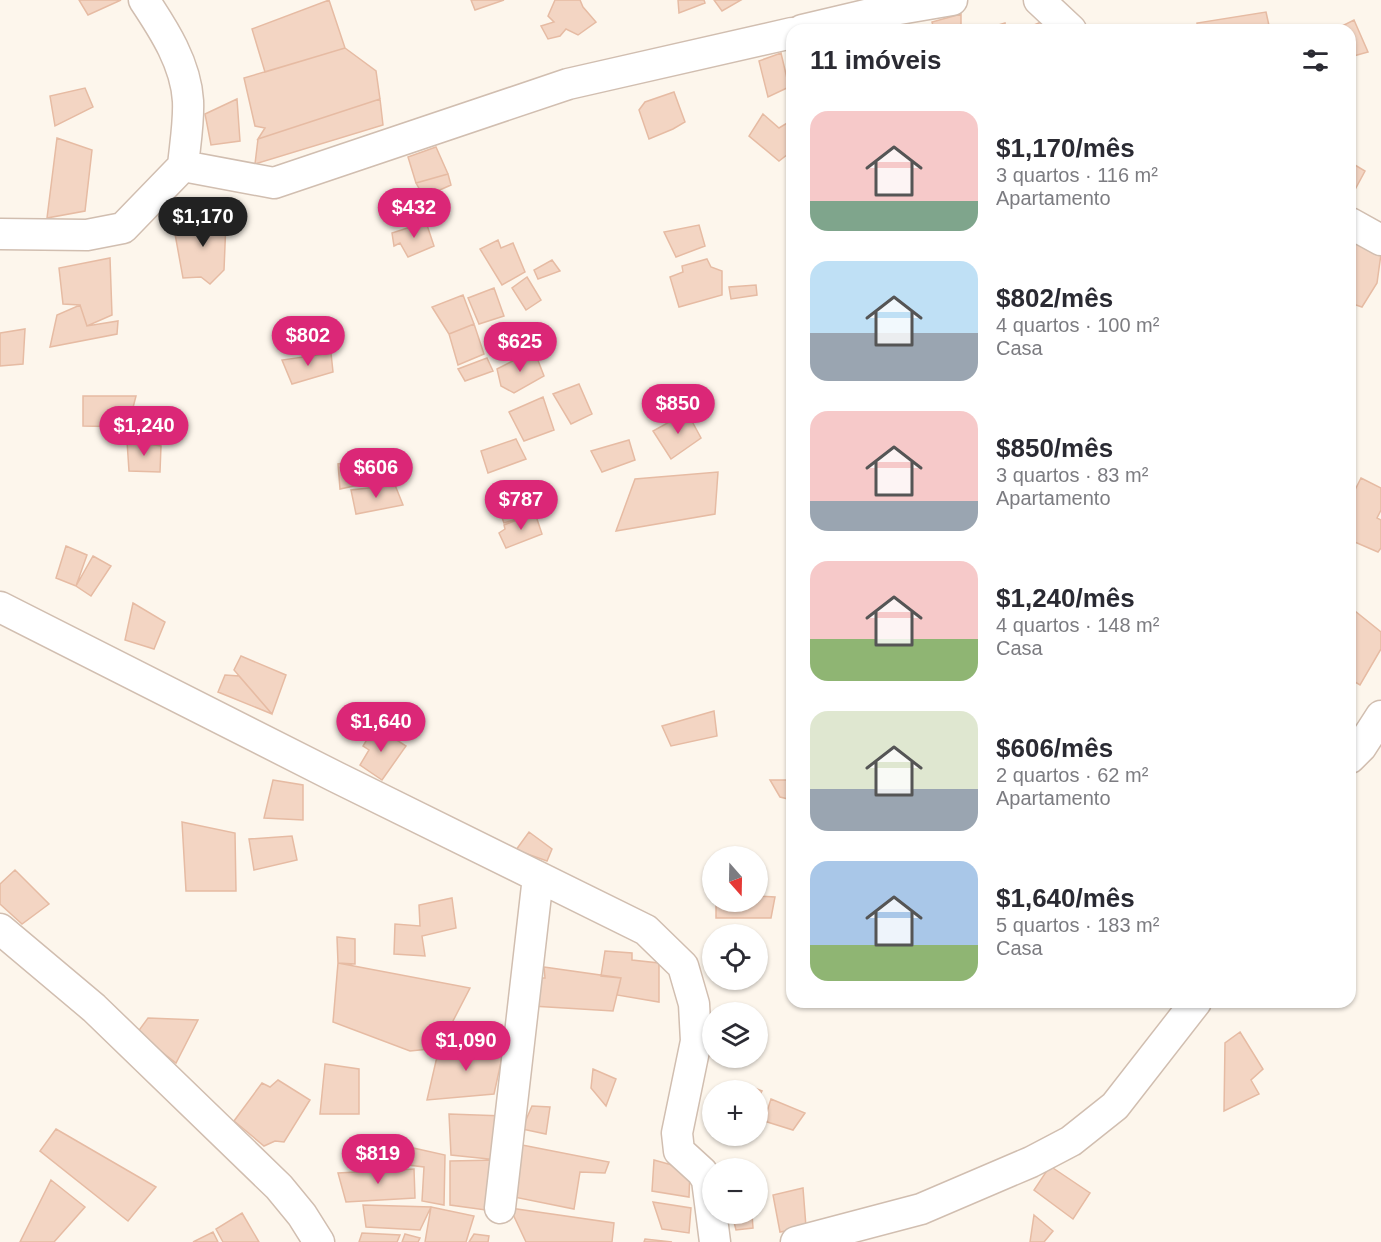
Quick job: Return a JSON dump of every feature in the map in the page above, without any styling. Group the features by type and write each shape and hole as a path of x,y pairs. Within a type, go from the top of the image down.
{"street":[{"path":"0,234 87,235 123,228 183,166 188,101 179,62 161,25 144,0"},
{"path":"828,24 952,0"},
{"path":"1039,0 1065,24"},
{"path":"183,166 274,183 568,84 786,34"},
{"path":"1356,226 1381,240"},
{"path":"0,608 646,930 683,966 694,1004 696,1041 678,1133 679,1151 702,1172 707,1180 715,1242"},
{"path":"1356,752 1381,716"},
{"path":"500,1208 538,878"},
{"path":"0,928 94,1008 279,1187 302,1215 319,1242"},
{"path":"796,1242 921,1209 1031,1162 1071,1141 1115,1106 1191,1008"}],"building":[{"path":"79,0 121,0 88,15"},
{"path":"329,0 345,48 265,72 252,29"},
{"path":"471,0 504,0 475,10"},
{"path":"555,0 580,0 596,22 578,35 566,29 560,36 548,39 541,26 554,22 548,16"},
{"path":"678,0 704,0 705,3 679,13"},
{"path":"714,0 741,0 722,11"},
{"path":"1266,12 1269,24 1197,24"},
{"path":"961,14 961,24 932,24 932,22"},
{"path":"1356,25 1368,52 1356,55"},
{"path":"345,48 376,71 380,99 258,139 265,128 255,126 244,78"},
{"path":"781,53 786,74 786,88 768,97 759,61"},
{"path":"85,88 93,107 55,126 50,96"},
{"path":"674,92 685,122 649,139 639,110 645,102"},
{"path":"237,99 240,141 211,145 205,114"},
{"path":"380,99 383,125 255,164 258,139"},
{"path":"763,114 779,128 786,124 786,156 779,161 749,136"},
{"path":"57,138 92,150 85,211 47,218"},
{"path":"436,147 448,174 416,183 408,157"},
{"path":"1356,166 1365,171 1356,188"},
{"path":"448,174 451,185 424,197 416,183"},
{"path":"218,210 226,221 224,270 210,284 201,277 183,278 175,234"},
{"path":"426,222 434,246 408,257 400,243 394,246 392,233"},
{"path":"699,225 705,246 676,257 664,232"},
{"path":"498,240 501,248 513,243 525,272 502,285 480,249"},
{"path":"1356,240 1381,254 1377,283 1362,307 1356,305"},
{"path":"110,258 112,315 87,326 80,305 63,304 59,268"},
{"path":"707,259 711,267 722,271 722,295 679,307 670,277 683,272 682,266"},
{"path":"552,260 560,271 538,279 534,270"},
{"path":"527,277 541,300 526,310 512,288"},
{"path":"756,285 757,295 731,299 729,287"},
{"path":"494,288 504,316 479,324 468,298"},
{"path":"463,295 474,324 449,334 432,307"},
{"path":"80,305 87,326 118,321 117,334 50,347 57,315"},
{"path":"474,324 484,354 458,365 449,334"},
{"path":"25,329 23,364 0,366 0,333"},
{"path":"534,350 544,376 514,393 501,386 497,369"},
{"path":"331,353 333,372 292,384 282,360"},
{"path":"487,358 493,371 465,381 458,369"},
{"path":"579,384 592,414 571,424 553,394"},
{"path":"83,396 136,396 128,427 83,426"},
{"path":"543,397 554,430 524,441 509,412"},
{"path":"687,412 701,438 671,459 653,431"},
{"path":"516,439 526,459 488,473 481,451"},
{"path":"629,440 635,460 602,472 591,451"},
{"path":"127,441 161,446 160,472 129,471"},
{"path":"382,457 386,479 340,489 338,464"},
{"path":"718,472 715,514 616,531 635,479"},
{"path":"1361,478 1381,488 1381,510 1377,518 1381,520 1381,548 1378,552 1356,543 1356,488"},
{"path":"395,485 403,505 356,514 351,490"},
{"path":"532,502 534,513 504,523 500,512"},
{"path":"535,513 542,534 506,548 499,533 505,529 504,525"},
{"path":"66,546 87,555 76,586 56,578"},
{"path":"93,556 111,566 91,596 76,586"},
{"path":"133,603 165,622 154,649 125,640"},
{"path":"1356,612 1381,632 1381,649 1360,685 1356,683"},
{"path":"241,656 286,675 272,714 234,670"},
{"path":"225,675 239,676 272,714 218,692"},
{"path":"714,711 717,736 671,746 662,726"},
{"path":"375,726 406,746 382,780 360,765 369,750 363,746"},
{"path":"273,780 303,785 303,820 264,818"},
{"path":"770,780 786,780 786,798 780,797"},
{"path":"182,822 235,833 236,891 186,891"},
{"path":"529,832 552,849 547,861 516,850"},
{"path":"292,836 297,860 254,870 249,839"},
{"path":"15,870 49,904 22,924 0,904 0,884"},
{"path":"768,897 775,897 771,918 716,918 716,912 768,912"},
{"path":"452,898 456,928 422,936 425,956 394,954 395,924 420,926 419,905"},
{"path":"337,937 355,939 355,964 338,963"},
{"path":"605,951 632,953 632,960 659,963 659,1002 617,995 621,978 601,976"},
{"path":"338,963 470,988 439,1048 410,1051 333,1022"},
{"path":"544,967 621,978 613,1011 532,1006 534,978 545,978"},
{"path":"148,1018 198,1020 176,1063 137,1033"},
{"path":"1240,1032 1263,1069 1251,1080 1259,1094 1224,1111 1225,1043"},
{"path":"505,1044 494,1094 427,1100 439,1048"},
{"path":"325,1064 359,1069 359,1114 320,1114"},
{"path":"593,1069 616,1079 606,1106 591,1088"},
{"path":"278,1080 310,1100 284,1142 275,1141 264,1146 234,1121 262,1083 270,1087"},
{"path":"771,1099 805,1113 793,1130 768,1122"},
{"path":"532,1106 550,1107 546,1134 522,1129"},
{"path":"449,1114 504,1116 498,1160 451,1155"},
{"path":"56,1129 156,1187 128,1221 40,1151"},
{"path":"517,1144 609,1162 605,1173 580,1172 574,1209 514,1197"},
{"path":"409,1147 445,1155 444,1205 422,1201 424,1167 408,1165"},
{"path":"498,1160 493,1211 450,1205 450,1161"},
{"path":"654,1160 690,1170 689,1197 652,1191"},
{"path":"1050,1166 1090,1193 1073,1219 1034,1190"},
{"path":"414,1169 415,1198 346,1202 338,1173"},
{"path":"51,1180 85,1207 54,1242 20,1242"},
{"path":"803,1188 806,1227 780,1232 773,1195"},
{"path":"653,1202 691,1208 689,1233 662,1229"},
{"path":"363,1205 431,1207 420,1230 366,1227"},
{"path":"431,1207 474,1216 466,1242 425,1242"},
{"path":"510,1208 614,1223 612,1242 526,1242"},
{"path":"242,1213 259,1242 223,1242 216,1229"},
{"path":"1034,1215 1053,1231 1044,1242 1030,1242"},
{"path":"734,1224 753,1224 753,1228 736,1230"},
{"path":"213,1232 218,1242 193,1242"},
{"path":"362,1233 400,1235 397,1242 359,1242"},
{"path":"405,1234 420,1238 418,1242 402,1242"},
{"path":"474,1234 489,1236 488,1242 469,1242"},
{"path":"645,1239 672,1242 644,1242"}]}
